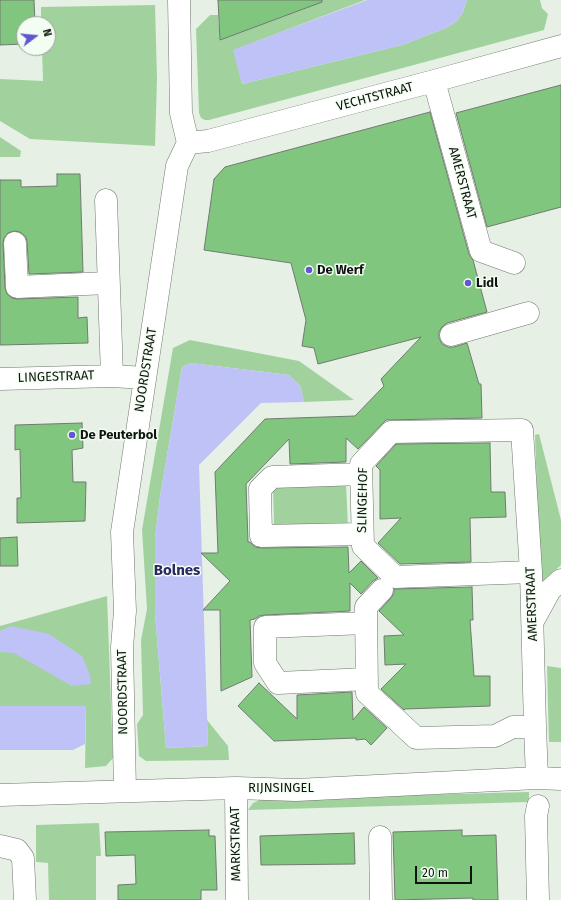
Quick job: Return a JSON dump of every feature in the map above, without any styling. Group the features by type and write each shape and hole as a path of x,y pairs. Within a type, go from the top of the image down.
{"street":[{"path":"179,0 181,113 188,143"},
{"name":"VECHTSTRAAT","path":"188,143 208,141 561,46"},
{"name":"AMERSTRAAT","path":"434,81 481,251 514,263"},
{"name":"NOORDSTRAAT","path":"125,791 122,647 125,611 122,532 177,166 188,143"},
{"name":"LINGESTRAAT","path":"106,200 112,376"},
{"path":"15,243 17,287 108,282"},
{"path":"451,335 528,314"},
{"name":"LINGESTRAAT","path":"0,379 112,376 145,378"},
{"name":"AMERSTRAAT","path":"522,430 531,572 534,727 537,778"},
{"name":"SLINGEHOF","path":"388,584 363,546 361,464 391,432 522,430"},
{"path":"361,474 272,477 260,489 261,536 362,534"},
{"path":"531,572 388,584 366,607 366,679 367,693 416,738 495,736 513,727 534,727"},
{"path":"532,621 550,590 561,580"},
{"path":"366,622 265,628 265,663 278,683 366,679"},
{"name":"RIJNSINGEL","path":"0,795 236,788 296,790 537,778 561,779"},
{"name":"MARKSTRAAT","path":"236,788 237,900"},
{"path":"538,806 536,816 538,900"},
{"path":"380,837 381,900"},
{"path":"0,846 17,850 23,858 25,900"}],"green space":[{"path":"302,0 365,0 234,50 242,84 402,45 446,28 457,21 463,12 467,0 540,0 542,8 548,14 544,30 209,120 201,118 199,113 196,29 210,15 218,15 220,39 302,9"},
{"path":"155,5 157,79 155,146 30,139 0,121 0,79 43,81 42,56 56,56 56,16 41,16 41,7"},
{"path":"0,137 21,151 20,157 0,157"},
{"path":"190,340 299,361 354,400 304,402 300,386 289,375 191,363 182,367 160,497 155,538 155,613 166,748 208,746 207,720 228,746 229,760 146,761 139,756 137,724 143,715 141,640 147,609 142,530 173,348"},
{"path":"539,434 561,520 561,565 540,584 535,435"},
{"path":"346,483 348,528 274,525 273,488"},
{"path":"107,596 113,758 106,766 85,768 86,706 0,706 0,626"},
{"path":"547,666 561,668 561,742 549,742"},
{"path":"529,792 529,802 248,810 253,803 262,799"},
{"path":"99,823 101,856 96,856 96,900 49,900 48,863 36,862 36,825"}],"water":[{"path":"367,0 467,0 463,12 457,21 446,28 402,45 242,84 233,50"},
{"path":"191,363 289,375 300,386 304,402 261,403 199,465 208,746 166,748 155,613 155,538 160,497 182,367"},
{"path":"11,626 49,634 82,656 90,675 91,684 72,686 14,653 0,652 0,631"},
{"path":"0,706 86,706 85,744 73,750 0,750"}],"building":[{"path":"0,0 34,0 35,16 16,16 16,44 0,45"},
{"path":"218,0 322,0 322,2 220,40"},
{"path":"561,85 561,207 487,227 456,113"},
{"path":"430,112 469,254 473,260 487,312 447,323 439,332 439,338 442,344 448,347 454,347 467,343 479,384 481,384 482,418 386,420 358,449 346,438 346,462 290,464 289,439 246,484 248,542 255,547 261,548 348,547 349,573 361,561 378,578 373,581 361,594 350,583 350,611 265,615 250,620 252,677 221,691 220,610 203,610 230,581 201,553 218,553 215,472 265,419 355,416 384,386 381,379 421,337 318,364 314,348 302,346 306,320 291,263 204,250 214,179 225,167"},
{"path":"57,174 80,174 83,272 29,274 26,237 20,232 14,231 8,233 4,238 3,243 5,288 7,294 12,298 17,299 78,297 78,318 87,317 88,343 0,345 0,180 21,180 21,187 57,186"},
{"path":"82,423 83,448 72,450 73,482 86,482 85,521 17,523 17,498 21,498 20,449 15,450 15,425"},
{"path":"490,443 491,492 505,492 506,517 470,518 471,562 400,564 378,543 401,518 380,519 380,470 376,466 396,444"},
{"path":"17,537 18,566 0,566 0,538"},
{"path":"472,587 473,620 470,620 474,676 490,676 490,706 404,710 381,689 406,664 385,665 384,636 404,635 379,611 391,598 394,593 394,589"},
{"path":"259,683 297,719 297,695 352,692 353,720 364,707 387,728 371,745 365,739 356,740 356,738 274,741 238,706"},
{"path":"209,830 209,836 215,836 217,890 201,890 201,900 118,900 118,885 136,884 135,855 106,856 105,832"},
{"path":"462,830 462,836 496,835 498,900 473,900 473,898 395,900 393,832"},
{"path":"354,833 355,864 261,865 260,836"}],"place":[{"name":"De Werf","path":"309,270"},
{"name":"Lidl","path":"468,283"},
{"name":"De Peuterbol","path":"72,435"}],"district":[{"name":"Bolnes","path":"177,571"}]}
